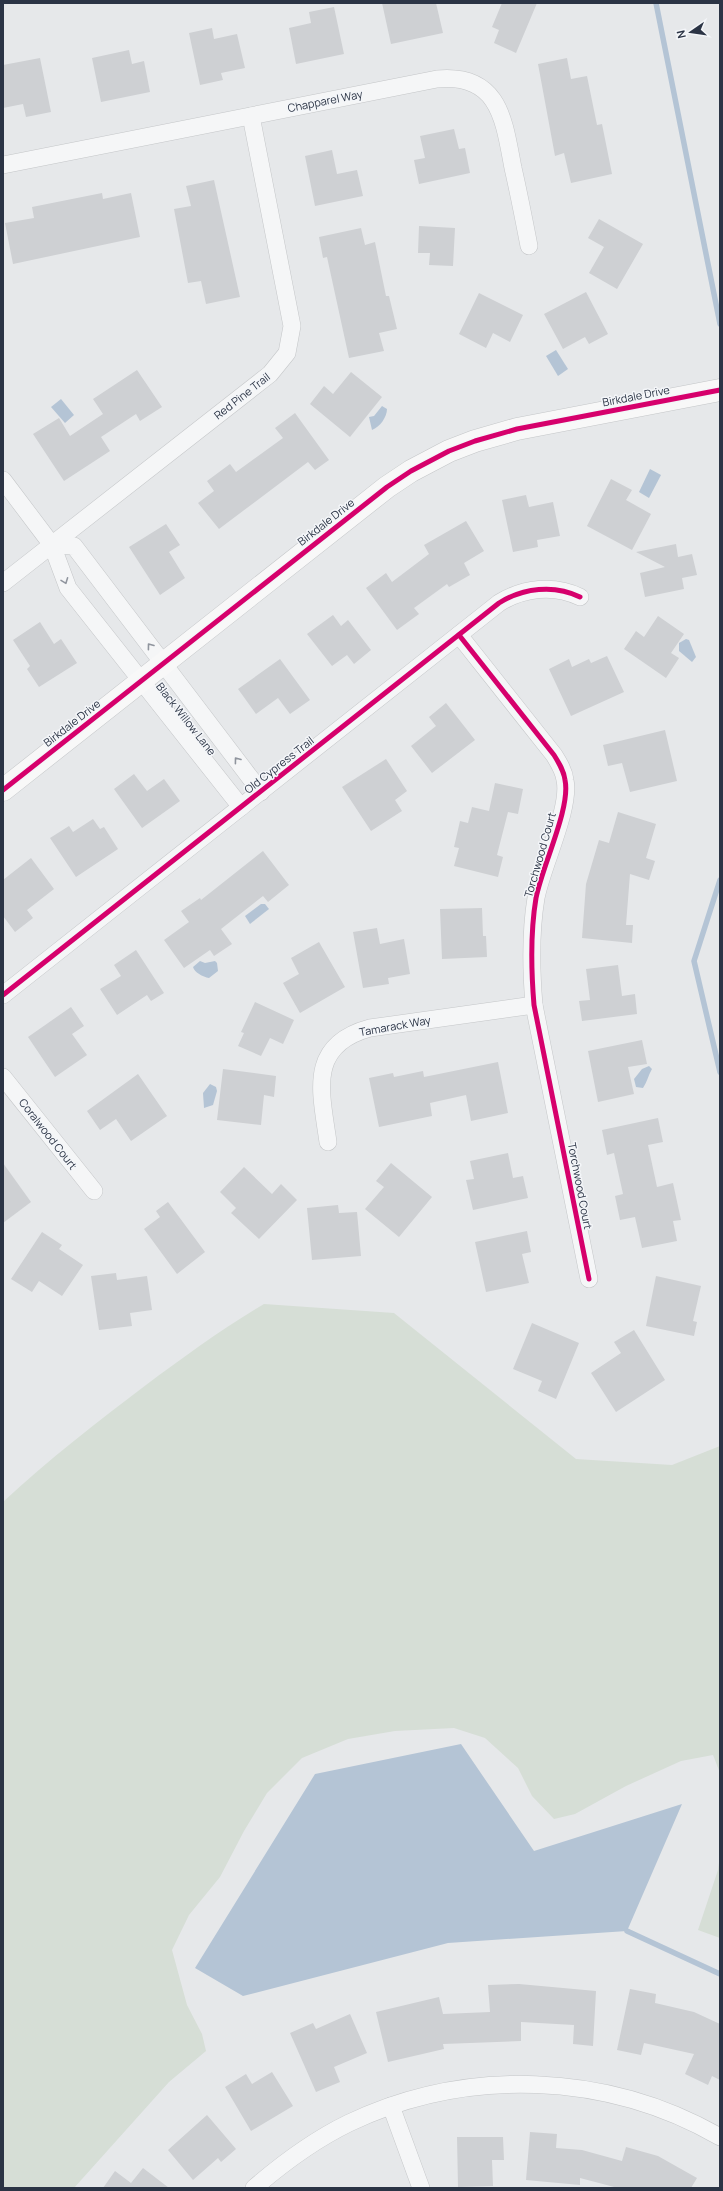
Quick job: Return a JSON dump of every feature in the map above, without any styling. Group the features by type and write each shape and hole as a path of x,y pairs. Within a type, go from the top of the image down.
{"street":[{"name":"Chapparel Way","path":"3,165 437,79 457,79 476,85 487,93 502,115 529,246"},
{"name":"Red Pine Trail","path":"3,583 270,374 287,353 292,326 251,116"},
{"name":"Birkdale Drive","path":"3,790 387,487 411,471 449,451 476,441 517,429 720,390"},
{"name":"Black Willow Lane","path":"3,480 52,545 68,588 241,807"},
{"name":"Black Willow Lane","path":"52,545 74,546 261,792"},
{"name":"Old Cypress Trail","path":"3,995 499,603 510,596 523,592 555,589 568,591 580,597"},
{"name":"Torchwood Court","path":"459,635 554,755 566,780 564,808 547,857 536,898 531,939 531,966 534,1005 589,1279"},
{"name":"Tamarack Way","path":"328,1142 320,1085 322,1071 327,1058 345,1038 370,1028 534,1005"},
{"name":"Coralwood Court","path":"3,1076 94,1191"},
{"path":"254,2188 284,2163 322,2138 349,2123 391,2106 436,2093 482,2086 512,2084 558,2085 604,2092 648,2104 677,2115 720,2137"},
{"path":"391,2106 421,2188"}],"shaded area":[{"path":"264,1304 394,1313 576,1459 672,1465 720,1446 720,1773 713,1755 681,1761 626,1786 575,1814 554,1819 532,1796 518,1768 485,1738 454,1728 395,1731 348,1739 302,1758 267,1793 244,1831 220,1877 189,1915 172,1950 187,2005 202,2034 206,2051 169,2082 74,2188 3,2188 3,1502 55,1456 91,1427 204,1343"},
{"path":"720,1855 720,1938 698,1930 718,1870"}],"water":[{"path":"556,350 568,369 558,376 546,356"},
{"path":"61,399 74,415 65,423 51,407"},
{"path":"382,406 387,409 386,415 380,424 372,430 369,417 374,416"},
{"path":"650,469 661,475 649,498 639,492"},
{"path":"686,639 689,640 696,657 692,662 679,651 679,643"},
{"path":"261,904 265,904 269,909 250,924 245,916"},
{"path":"200,961 205,963 215,961 217,963 218,971 209,978 202,975 195,971 193,967"},
{"path":"649,1066 652,1069 643,1088 636,1087 634,1079 642,1069"},
{"path":"210,1084 216,1087 217,1091 213,1105 204,1108 203,1093"},
{"path":"461,1744 534,1851 682,1804 627,1931 448,1943 243,1996 195,1968 315,1774"}],"building":[{"path":"382,3 436,3 443,33 391,44"},
{"path":"502,3 537,3 516,53 494,43 499,30 492,27"},
{"path":"334,7 344,54 296,64 289,28 311,23 309,12"},
{"path":"212,28 214,39 237,34 245,68 221,73 223,80 200,85 189,33"},
{"path":"129,50 132,64 144,61 150,92 101,102 92,58"},
{"path":"40,58 51,112 26,117 23,104 3,108 3,65"},
{"path":"567,58 571,79 587,76 597,125 602,124 612,174 571,183 564,153 555,156 538,64"},
{"path":"454,129 459,149 465,148 470,173 419,184 414,160 425,158 420,136"},
{"path":"332,150 337,174 357,170 363,196 315,206 305,156"},
{"path":"214,180 240,297 206,304 201,281 188,283 174,209 191,206 186,186"},
{"path":"102,193 103,199 131,193 140,237 13,264 5,223 34,218 32,207"},
{"path":"599,219 643,244 617,289 589,273 604,247 588,238"},
{"path":"419,226 455,228 453,266 429,265 430,253 418,253"},
{"path":"361,228 365,245 375,242 386,296 389,296 397,329 379,333 384,351 349,358 327,257 323,258 319,237"},
{"path":"586,292 608,334 589,344 585,337 563,349 544,314"},
{"path":"479,293 523,315 510,342 493,333 486,348 459,334"},
{"path":"137,370 162,407 140,421 136,414 101,437 110,451 64,481 33,434 59,418 70,436 103,414 93,399"},
{"path":"351,372 382,397 350,437 310,404 324,386 333,394"},
{"path":"295,413 329,460 315,470 308,462 219,529 198,503 214,491 207,481 230,464 236,472 283,438 275,428"},
{"path":"611,479 632,490 626,500 651,514 632,550 587,526"},
{"path":"526,495 529,507 553,502 560,536 537,540 538,547 513,552 502,500"},
{"path":"466,521 484,551 464,563 470,575 449,587 447,584 414,608 419,614 397,630 366,588 386,573 392,582 429,554 424,545"},
{"path":"166,524 180,545 169,552 185,578 160,595 129,547"},
{"path":"676,544 678,557 692,554 697,575 682,578 684,589 645,597 640,573 665,567 636,552"},
{"path":"333,615 341,626 348,620 371,650 354,664 347,655 332,666 307,634"},
{"path":"658,616 684,634 671,653 679,658 666,678 624,649 636,631 644,637"},
{"path":"40,622 54,644 61,639 77,663 39,687 27,669 30,666 13,640"},
{"path":"607,656 624,692 571,716 549,669 569,659 572,667 589,659 591,663"},
{"path":"280,659 310,700 290,714 278,698 256,714 238,689"},
{"path":"446,703 475,740 432,773 411,746 436,726 429,717"},
{"path":"665,730 677,781 630,792 622,763 608,766 603,745"},
{"path":"386,759 407,791 395,800 402,811 371,831 342,787"},
{"path":"134,774 147,791 164,779 180,801 142,828 114,789"},
{"path":"495,783 523,789 518,814 508,812 497,855 503,857 498,877 454,866 459,848 454,847 460,821 468,823 472,807 489,811"},
{"path":"618,812 656,824 646,858 655,861 649,880 630,874 626,925 633,925 632,943 582,938 586,884 599,840 609,843"},
{"path":"93,819 100,829 104,827 118,849 76,877 50,838 69,826 73,832"},
{"path":"263,851 289,885 268,902 263,896 221,929 232,944 214,956 210,950 184,968 164,940 189,922 181,911 200,898 201,900"},
{"path":"31,858 54,889 27,910 33,918 15,932 3,916 3,880"},
{"path":"482,908 483,936 486,936 487,957 442,959 440,909"},
{"path":"377,928 380,944 404,939 410,974 388,978 389,984 363,988 353,932"},
{"path":"319,942 345,987 300,1013 283,983 299,974 291,958"},
{"path":"136,950 164,993 151,1001 147,995 117,1015 100,989 121,976 114,965"},
{"path":"618,965 622,996 635,994 637,1014 582,1021 579,1001 590,1000 586,969"},
{"path":"255,1002 294,1020 283,1044 270,1038 261,1056 238,1046 244,1033 241,1032"},
{"path":"71,1007 84,1026 72,1034 87,1055 55,1077 28,1037"},
{"path":"642,1040 647,1064 628,1067 634,1094 598,1102 588,1051"},
{"path":"498,1062 508,1113 471,1121 466,1095 430,1103 432,1116 379,1127 369,1078 393,1073 394,1077 423,1071 424,1077"},
{"path":"223,1069 276,1076 274,1097 264,1095 261,1125 217,1120"},
{"path":"138,1074 167,1116 131,1141 116,1119 100,1130 87,1111"},
{"path":"658,1118 663,1142 648,1145 657,1187 673,1183 681,1220 673,1221 677,1241 642,1248 635,1217 620,1220 615,1196 623,1194 614,1153 607,1155 602,1130"},
{"path":"508,1153 513,1178 523,1176 528,1198 473,1210 466,1180 474,1179 470,1161"},
{"path":"3,1163 31,1202 3,1223"},
{"path":"391,1163 432,1197 399,1237 365,1209 384,1187 376,1181"},
{"path":"244,1167 272,1194 281,1184 297,1200 259,1239 231,1213 236,1208 220,1192"},
{"path":"168,1202 205,1252 177,1274 144,1229 160,1217 156,1211"},
{"path":"338,1205 339,1213 357,1212 361,1256 312,1260 307,1208"},
{"path":"527,1231 531,1252 522,1254 529,1283 486,1292 475,1242"},
{"path":"42,1232 62,1245 59,1249 83,1265 62,1296 39,1281 32,1292 11,1279"},
{"path":"116,1273 117,1280 147,1276 152,1310 130,1313 132,1326 99,1330 91,1276"},
{"path":"656,1276 701,1286 693,1321 697,1322 694,1336 646,1326"},
{"path":"532,1323 579,1343 556,1399 538,1391 542,1381 513,1369"},
{"path":"634,1330 665,1380 616,1412 591,1373 621,1353 614,1342"},
{"path":"519,1984 596,1991 593,2046 573,2044 574,2025 521,2022 521,2041 443,2044 444,2049 388,2062 376,2012 439,1997 443,2014 490,2012 488,1985"},
{"path":"630,1989 656,1994 655,2003 694,2012 720,2024 720,2080 712,2076 708,2085 685,2074 694,2054 644,2043 641,2055 617,2050"},
{"path":"350,2014 367,2053 334,2067 340,2082 316,2092 290,2033 313,2023 316,2029"},
{"path":"272,2072 293,2106 251,2131 225,2087 246,2074 252,2084"},
{"path":"207,2115 236,2149 221,2162 218,2158 193,2180 168,2150"},
{"path":"530,2132 557,2134 556,2148 582,2150 622,2161 626,2147 658,2156 697,2178 691,2188 618,2188 580,2178 580,2185 526,2180"},
{"path":"457,2137 503,2137 504,2160 492,2160 493,2186 458,2187"},
{"path":"143,2168 169,2188 103,2188 115,2171 131,2183"}],"waterway":[{"path":"656,3 720,324"},
{"path":"720,880 694,961 720,1072"},
{"path":"627,1931 720,1974"}],"cycle path":[{"path":"3,790 387,487 411,471 449,451 475,441 517,429 720,390"},
{"path":"3,995 499,603 528,591 549,589 560,590 580,597"},
{"path":"459,635 554,755 561,767 564,777 566,792 564,806 536,898 532,938 532,978 534,1005 589,1279"}]}
